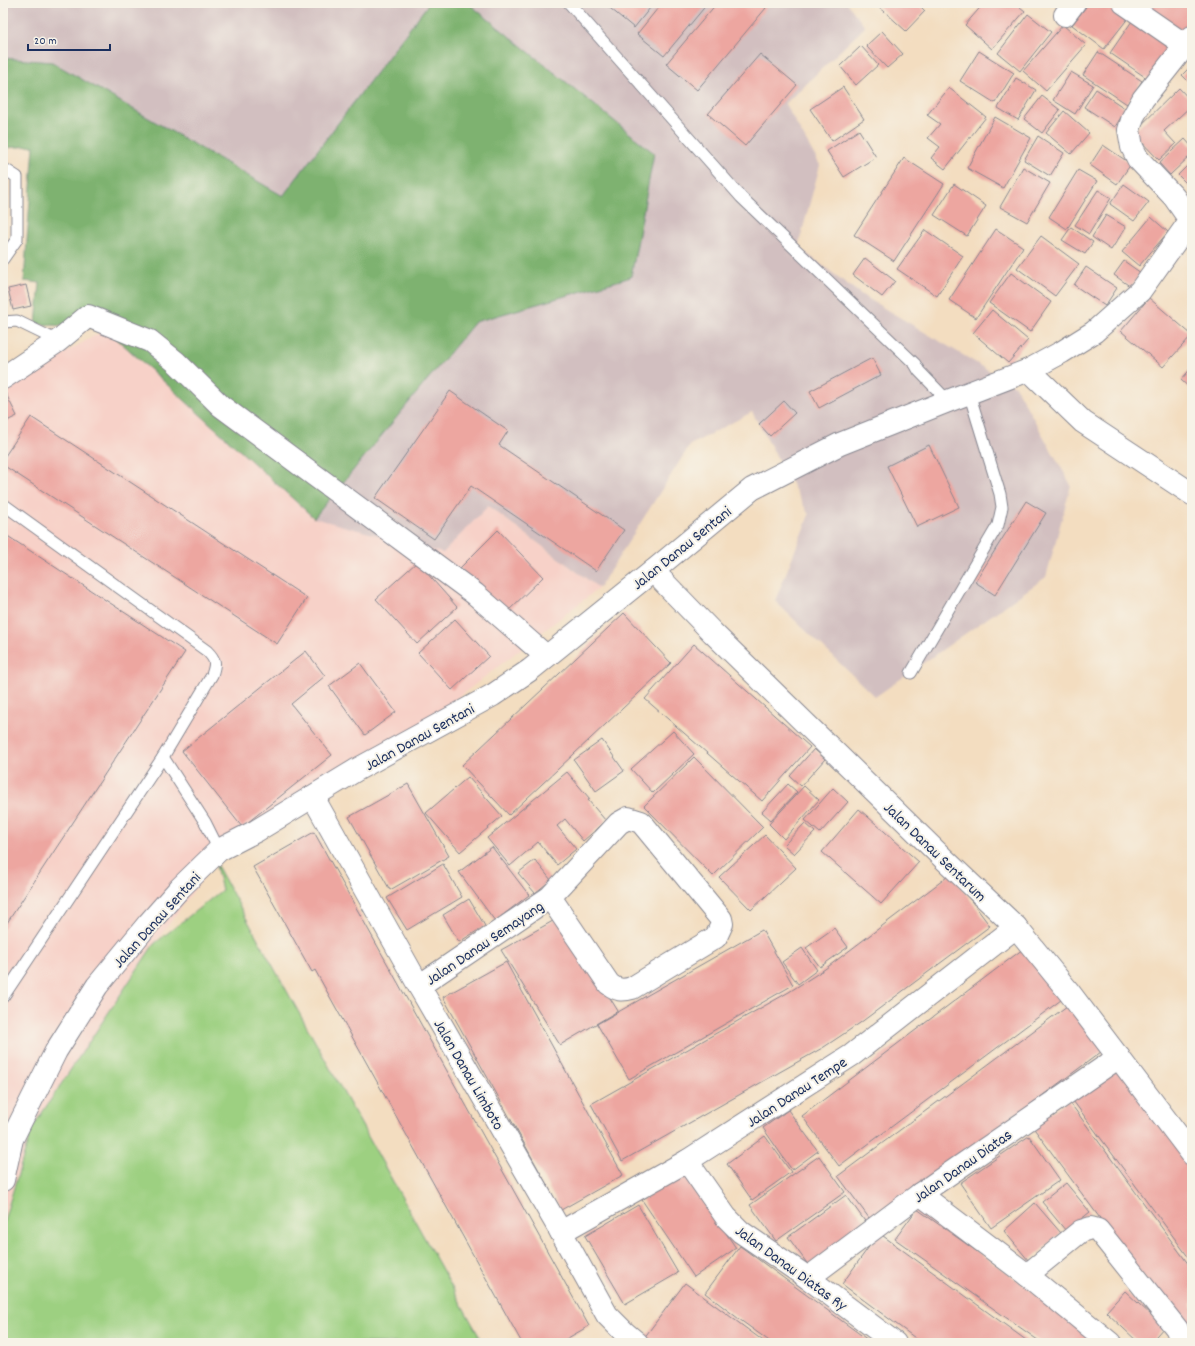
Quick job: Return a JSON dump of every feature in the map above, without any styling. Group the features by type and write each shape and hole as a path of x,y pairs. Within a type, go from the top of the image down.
{"street":[{"path":"1124,3 1189,41 1143,99 1133,117 1129,130 1132,147 1138,159 1174,197 1191,222"},
{"name":"Jalan Danau Sentani","path":"3,1180 12,1139 56,1051 97,986 180,888 219,850 256,831 358,769 493,695 530,670 752,489 840,444 948,400 1029,370 1094,332 1140,291 1191,222"},
{"path":"3,378 58,341 88,316 150,341 176,362 221,406 475,594 546,656"},
{"path":"1029,370 1083,422 1192,494"},
{"name":"Jalan Danau Sentarum","path":"653,571 713,633 943,858 1016,927 1069,992 1192,1154"},
{"name":"Jalan Danau Limboto","path":"313,797 607,1315 625,1334 637,1343"},
{"name":"Jalan Danau Semayang","path":"419,986 550,897 619,823 628,818 641,822 721,919 722,924 716,937 632,988 616,990 609,984 550,897"},
{"name":"Jalan Danau Tempe","path":"561,1232 688,1161 852,1055 1016,927"},
{"name":"Jalan Danau Diatas","path":"808,1278 920,1194 1119,1057"},
{"name":"Jalan Danau Diatas Ry","path":"688,1161 726,1217 741,1232 808,1278 895,1343"},
{"path":"920,1194 1028,1275 1110,1343"},
{"path":"1028,1275 1081,1231 1091,1228 1098,1230 1177,1329 1180,1339 1178,1343"}],"lane":[{"path":"569,3 741,197 915,364 919,371 948,400"},
{"path":"3,168 17,177 18,238 3,259"},
{"path":"3,322 17,321 58,341"},
{"path":"912,674 998,525 1002,507 1000,494 969,393"},
{"path":"3,504 200,646 214,658 215,667 212,676 163,757 3,997"},
{"path":"163,757 205,822 219,850"}],"shaded area":[{"path":"3,3 429,3 283,196 52,62 3,58"},
{"path":"468,3 847,3 865,27 785,104 820,165 798,247 862,295 1015,386 1071,485 1046,577 875,697 775,601 809,515 752,412 690,445 599,588 488,506 443,553 314,518 475,322 631,276 654,153"},
{"path":"106,329 488,506 599,588 410,735 215,862 154,944 32,1128 3,1218 3,389"}],"green space":[{"path":"429,3 468,3 654,153 631,277 475,322 314,518 106,329 36,324 40,283 24,281 34,146 3,148 3,58 52,62 283,196"},
{"path":"215,862 483,1343 3,1343 3,1224 32,1128 154,944 222,890"}],"building":[{"path":"654,3 634,28 605,4"},
{"path":"662,3 708,3 664,56 637,34"},
{"path":"717,3 760,3 766,8 697,90 666,64"},
{"path":"875,3 917,3 925,11 906,31"},
{"path":"984,3 1015,3 1025,11 992,49 965,25"},
{"path":"1089,3 1110,3 1129,17 1104,49 1072,25"},
{"path":"1137,3 1192,3 1192,23 1181,38"},
{"path":"1028,14 1051,32 1020,71 998,53"},
{"path":"1132,21 1173,49 1151,81 1110,53"},
{"path":"1063,25 1086,45 1046,91 1023,71"},
{"path":"882,31 903,54 887,68 866,46"},
{"path":"861,46 878,65 856,85 840,66"},
{"path":"979,51 1014,73 995,103 960,81"},
{"path":"1098,52 1142,81 1127,104 1083,75"},
{"path":"760,54 797,85 745,146 708,114"},
{"path":"1192,65 1192,85 1182,75"},
{"path":"1071,72 1093,85 1075,114 1053,100"},
{"path":"1016,78 1036,90 1018,120 998,108"},
{"path":"843,87 864,119 832,141 810,109"},
{"path":"949,88 986,117 945,169 931,158 940,147 928,138 940,124 927,115"},
{"path":"1179,88 1192,102 1192,105 1164,131 1176,144 1159,160 1133,133"},
{"path":"1096,89 1126,109 1115,127 1084,107"},
{"path":"1042,96 1060,110 1042,133 1024,119"},
{"path":"1064,111 1089,133 1071,154 1046,133"},
{"path":"995,117 1031,138 1003,188 967,168"},
{"path":"859,130 876,157 844,177 827,151"},
{"path":"1038,136 1064,153 1050,176 1024,160"},
{"path":"1185,139 1192,147 1192,154 1170,175 1159,163"},
{"path":"1103,145 1131,164 1117,184 1090,165"},
{"path":"904,158 944,184 894,261 854,235"},
{"path":"1192,161 1192,189 1178,175"},
{"path":"1023,167 1050,183 1027,222 1000,207"},
{"path":"1078,170 1097,181 1067,229 1049,217"},
{"path":"954,184 986,206 967,236 934,215"},
{"path":"1124,184 1149,202 1134,221 1110,204"},
{"path":"1098,190 1111,198 1089,234 1075,225"},
{"path":"1106,215 1126,227 1111,250 1092,237"},
{"path":"1151,217 1168,232 1139,266 1122,252"},
{"path":"1071,227 1093,242 1085,254 1062,240"},
{"path":"996,229 1023,247 976,318 949,300"},
{"path":"925,230 963,256 937,296 897,269"},
{"path":"1041,236 1079,264 1055,296 1017,268"},
{"path":"865,258 895,281 882,297 853,275"},
{"path":"1124,261 1141,273 1131,287 1114,275"},
{"path":"1086,267 1117,288 1105,306 1074,285"},
{"path":"1011,273 1051,302 1030,332 989,303"},
{"path":"26,285 31,306 13,310 8,289"},
{"path":"1149,298 1192,335 1163,367 1121,331"},
{"path":"992,310 1028,340 1008,363 973,333"},
{"path":"872,358 881,375 819,408 810,391"},
{"path":"1192,367 1192,390 1181,380"},
{"path":"450,391 508,431 499,445 624,530 596,571 471,486 434,539 375,498"},
{"path":"6,394 17,416 3,423 3,395"},
{"path":"784,401 795,413 770,436 759,424"},
{"path":"31,417 307,598 277,644 3,465 3,459"},
{"path":"929,445 959,507 917,527 887,466"},
{"path":"1026,501 1046,513 995,595 975,582"},
{"path":"498,530 543,577 505,614 460,568"},
{"path":"3,533 185,652 3,929"},
{"path":"417,562 457,607 417,644 376,599"},
{"path":"624,613 671,663 509,815 462,765"},
{"path":"455,619 489,656 452,690 418,653"},
{"path":"694,644 810,747 762,801 645,699"},
{"path":"306,651 325,676 291,704 332,755 242,827 182,751"},
{"path":"360,663 396,712 365,735 329,686"},
{"path":"673,731 694,754 653,793 631,769"},
{"path":"602,740 624,771 596,791 574,760"},
{"path":"814,749 825,759 801,786 790,776"},
{"path":"694,757 763,827 713,876 644,806"},
{"path":"567,772 606,821 583,841 565,819 557,826 576,849 557,865 538,842 510,866 487,838"},
{"path":"468,777 502,816 460,852 426,813"},
{"path":"408,784 449,856 390,890 349,817"},
{"path":"788,784 797,792 771,820 762,812"},
{"path":"804,786 819,800 784,839 769,824"},
{"path":"833,788 848,802 820,833 805,820"},
{"path":"859,809 919,862 881,904 822,852"},
{"path":"805,823 815,832 794,854 784,845"},
{"path":"314,832 589,1326 559,1343 522,1343 315,970 312,972 253,867"},
{"path":"765,835 796,868 751,910 719,877"},
{"path":"492,847 529,895 495,921 459,872"},
{"path":"535,860 551,880 535,893 518,873"},
{"path":"443,864 462,897 407,930 387,898"},
{"path":"951,874 990,926 860,1023 824,1047 622,1161 591,1104 789,992 825,969"},
{"path":"469,899 485,926 459,942 443,915"},
{"path":"560,917 618,1011 560,1045 501,950"},
{"path":"834,928 848,947 820,967 806,948"},
{"path":"762,930 793,985 629,1079 597,1024"},
{"path":"1027,946 1065,997 839,1166 802,1116"},
{"path":"802,948 817,970 798,984 782,962"},
{"path":"506,962 623,1175 561,1210 443,997"},
{"path":"1071,1003 1105,1049 872,1222 838,1176"},
{"path":"1117,1064 1192,1166 1192,1262 1071,1098"},
{"path":"1068,1100 1192,1269 1192,1343 1032,1126"},
{"path":"788,1110 818,1151 792,1170 763,1128"},
{"path":"765,1136 791,1172 752,1200 727,1164"},
{"path":"1029,1136 1060,1180 991,1228 960,1183"},
{"path":"819,1156 845,1192 776,1241 750,1205"},
{"path":"684,1171 736,1248 694,1277 642,1200"},
{"path":"1066,1183 1090,1212 1066,1231 1042,1202"},
{"path":"846,1195 867,1224 809,1266 788,1237"},
{"path":"1035,1203 1061,1233 1029,1261 1004,1231"},
{"path":"638,1205 678,1273 625,1304 585,1236"},
{"path":"917,1209 1104,1343 1042,1343 895,1239"},
{"path":"879,1233 1030,1343 922,1343 842,1284"},
{"path":"740,1246 872,1343 772,1343 743,1322 705,1293"},
{"path":"685,1283 766,1343 651,1343 644,1338"},
{"path":"1125,1291 1164,1327 1150,1343 1139,1343 1106,1312"}]}
